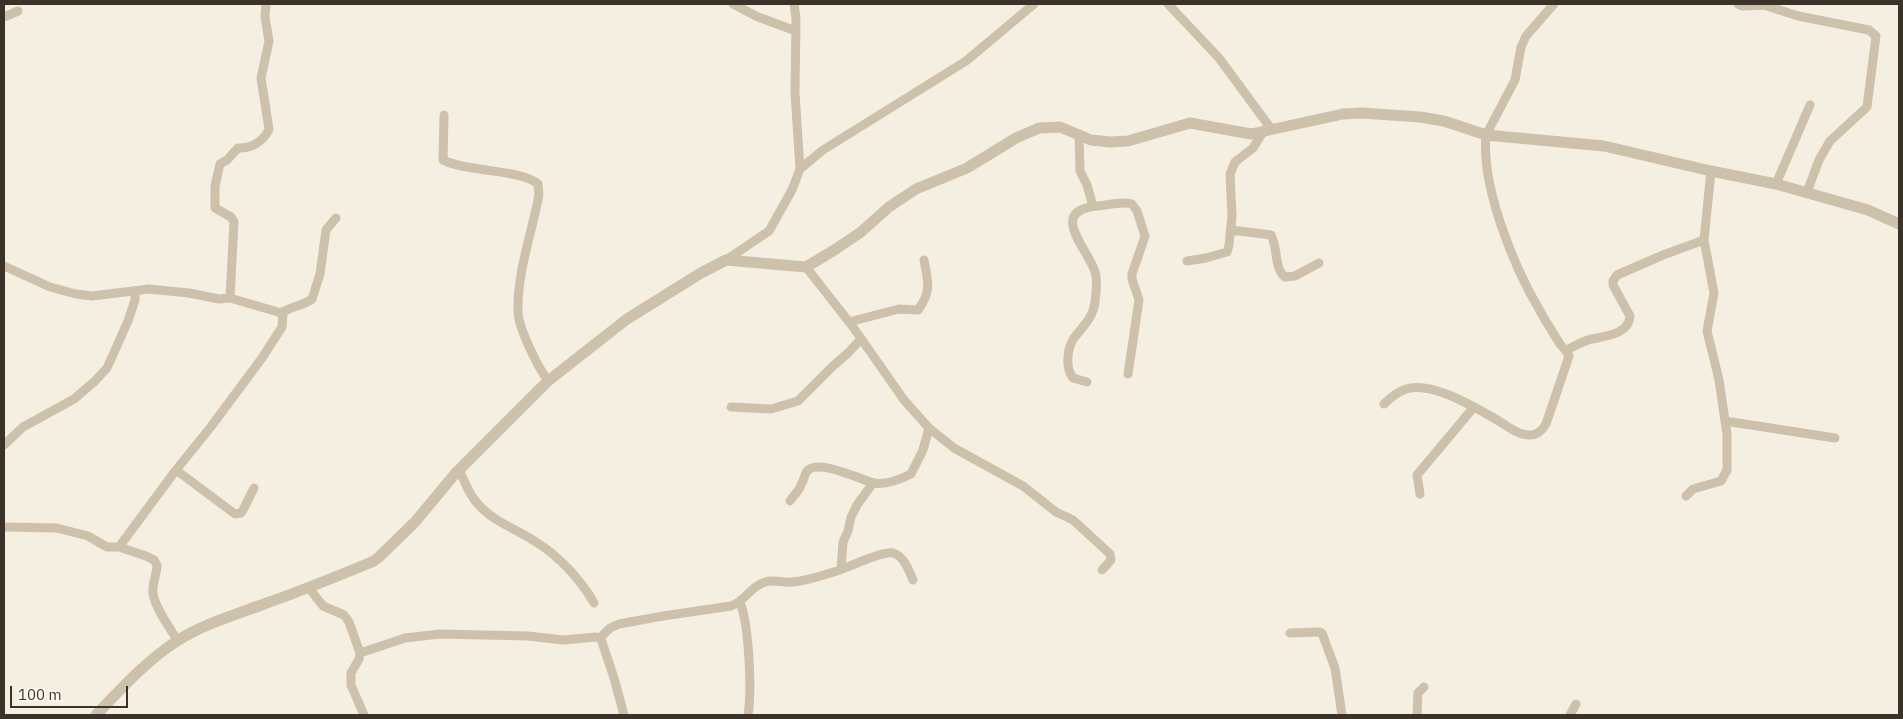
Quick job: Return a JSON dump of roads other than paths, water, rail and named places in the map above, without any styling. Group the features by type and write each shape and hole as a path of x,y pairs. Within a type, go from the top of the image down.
{"street":[{"path":"230,298 234,222 231,216 215,208 215,186 220,164 230,157 234,150 253,146 266,135 269,128 261,78 269,41 265,17 266,4"},
{"path":"733,4 758,17 796,31"},
{"path":"96,715 130,679 177,640 217,621 308,588 380,557 415,522 460,470 548,381 627,319 701,272 726,260 768,231 792,190 800,169 794,94 796,31 794,4"},
{"path":"800,169 823,150 966,62 1034,4"},
{"path":"1168,4 1219,58 1268,131"},
{"path":"1384,404 1399,391 1412,388 1440,392 1474,407 1519,432 1532,435 1537,433 1546,424 1569,356 1524,282 1502,226 1496,210 1486,158 1486,135 1515,80 1521,47 1526,36 1554,4"},
{"path":"1738,4 1743,6 1764,5 1773,7 1798,16 1869,30 1876,36 1867,107 1830,141 1819,160 1807,192"},
{"path":"4,16 18,11"},
{"path":"1778,178 1810,105"},
{"path":"726,260 806,267 861,232 908,194 922,186 967,168 1030,131 1049,127 1067,129 1090,140 1128,141 1190,122 1251,134 1348,113 1420,117 1486,135 1604,146 1711,171 1778,178 1807,192 1868,210 1899,224"},
{"path":"444,115 443,160 480,170 528,178 538,184 539,195 522,273 518,313 537,363 548,381"},
{"path":"1188,261 1226,252 1232,216 1229,179 1231,168 1268,131"},
{"path":"1079,136 1080,171 1087,185 1093,206"},
{"path":"1686,496 1693,489 1721,481 1725,476 1727,464 1725,421 1719,380 1707,331 1714,292 1704,240 1711,171"},
{"path":"1087,382 1073,378 1068,366 1073,340 1088,322 1095,302 1096,278 1094,269 1080,244 1073,225 1076,214 1082,208 1124,203 1132,204 1137,211 1145,233 1132,274 1139,300 1128,374"},
{"path":"282,314 290,307 312,299 321,269 326,230 336,218"},
{"path":"1231,230 1271,235 1280,272 1285,277 1295,276 1319,263"},
{"path":"1566,351 1590,339 1618,332 1628,324 1630,316 1613,285 1617,275 1704,240"},
{"path":"849,322 899,310 918,310 929,289 924,260"},
{"path":"4,266 50,287 76,294 92,296 149,289 189,293 219,299 230,298 282,314"},
{"path":"806,267 861,338 904,400 929,428 954,448 1023,486 1056,512 1073,520 1110,554 1111,560 1102,570"},
{"path":"4,445 23,427 74,398 101,374 111,362 128,321 135,300 135,292"},
{"path":"119,547 267,350 282,327 284,318 282,314"},
{"path":"731,407 771,410 798,401 833,366 848,354 861,338"},
{"path":"1420,494 1416,474 1474,407"},
{"path":"1725,421 1835,438"},
{"path":"790,500 801,486 806,472 810,469 825,468 849,473 873,483 886,482 911,474 929,428"},
{"path":"176,470 235,514 243,510 254,488"},
{"path":"460,470 478,505 514,531 540,545 584,584 594,603"},
{"path":"841,569 843,542 851,517 873,483"},
{"path":"4,528 56,528 88,536 107,547 119,547 146,556 156,562 157,569 153,587 154,598 177,640"},
{"path":"600,638 610,628 619,624 732,606 740,602 749,591 767,581 790,582 841,569 884,554 893,553 903,561 913,580"},
{"path":"308,588 323,606 347,618 360,653 350,678 351,685 364,715"},
{"path":"740,602 744,615 747,645 750,701 748,715"},
{"path":"1290,633 1322,633 1335,668 1342,715"},
{"path":"360,653 405,638 440,634 563,640 600,638"},
{"path":"600,638 624,715"},
{"path":"1417,715 1418,693 1424,687"},
{"path":"1570,715 1576,704"}]}
